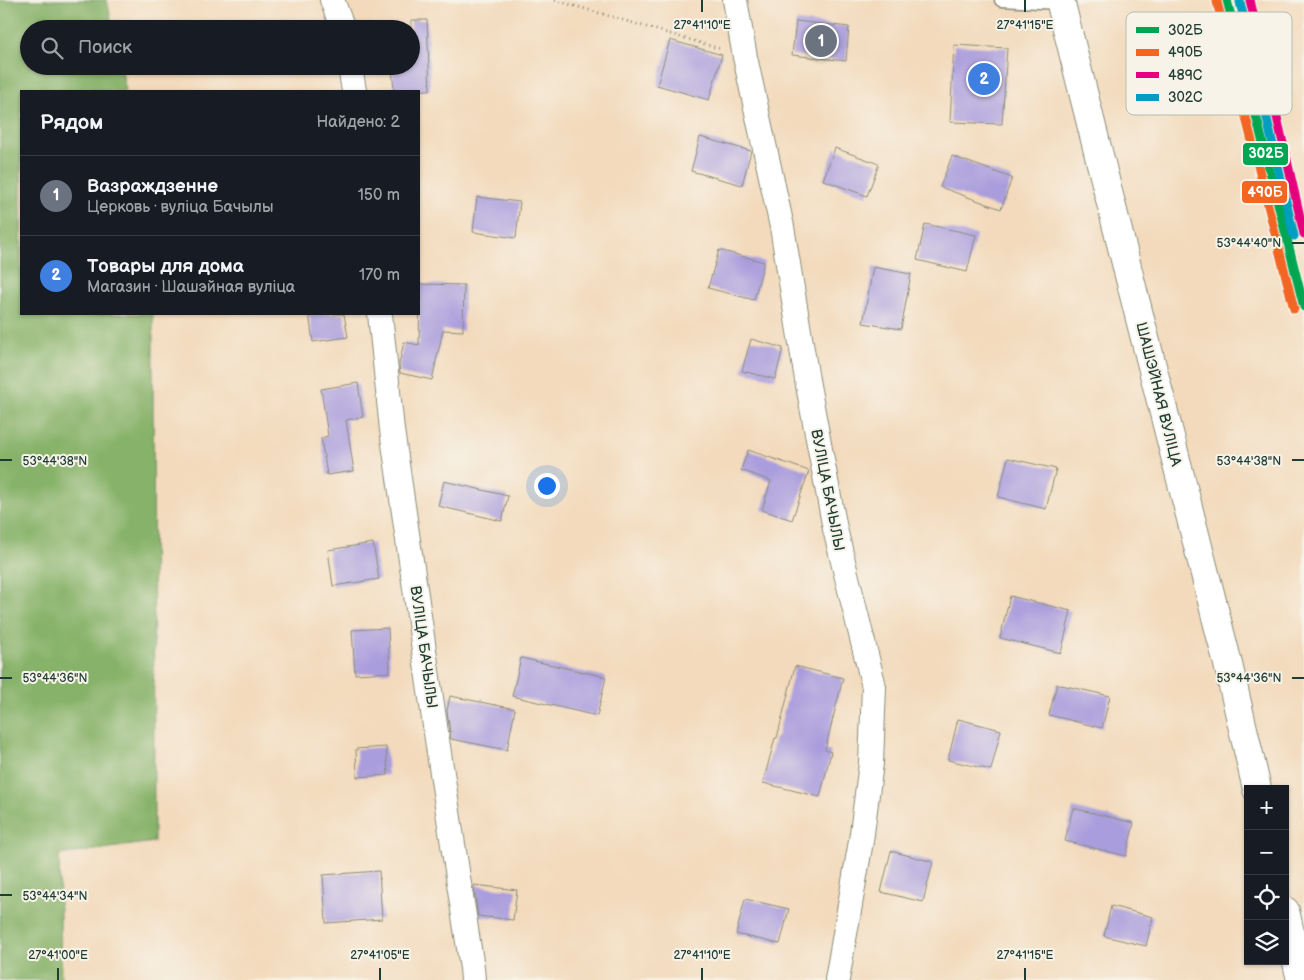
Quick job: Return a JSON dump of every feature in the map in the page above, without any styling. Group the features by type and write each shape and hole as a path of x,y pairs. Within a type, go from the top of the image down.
{"main road":[{"name":"ШАШЭЙНАЯ ВУЛІЦА","path":"1060,2 1225,651 1256,785"},
{"path":"1287,920 1301,980"}],"street":[{"path":"332,0 340,20"},
{"name":"ВУЛІЦА БАЧЫЛЫ","path":"735,0 782,227 807,380 835,529 874,687 871,763 861,841 838,980"},
{"path":"351,75 354,90"},
{"name":"ВУЛІЦА БАЧЫЛЫ","path":"380,315 392,430 473,980"}],"lane":[{"path":"1001,0 1060,2"}],"path":[{"path":"555,0 746,57"}],"green space":[{"path":"0,0 107,0 111,20 20,20 20,75 123,75 126,90 20,90 20,315 153,315 154,842 59,855 61,980 0,980"}],"building":[{"path":"420,20 427,20 430,90 394,90 393,75 420,75"},
{"path":"796,21 849,27 846,61 792,55"},
{"path":"670,40 722,55 709,100 657,85"},
{"path":"954,45 1007,48 1002,124 950,122"},
{"path":"700,137 751,151 742,185 691,171"},
{"path":"835,148 879,164 867,196 823,180"},
{"path":"952,156 1012,178 1001,209 940,187"},
{"path":"477,197 520,202 516,238 473,232"},
{"path":"925,224 976,235 967,272 917,260"},
{"path":"719,250 764,262 754,300 708,288"},
{"path":"873,267 911,274 901,329 863,323"},
{"path":"420,284 464,285 463,331 443,330 432,380 400,373 399,364 404,342 419,345"},
{"path":"309,315 344,315 348,337 313,342"},
{"path":"751,339 783,348 775,379 742,371"},
{"path":"358,383 363,417 346,420 354,471 327,475 321,438 328,436 321,389"},
{"path":"748,450 809,471 792,520 762,510 771,481 741,470"},
{"path":"1008,458 1056,469 1046,509 998,497"},
{"path":"444,481 508,496 502,521 438,506"},
{"path":"373,543 379,579 333,586 328,550"},
{"path":"1010,596 1071,611 1061,653 1000,638"},
{"path":"388,628 390,672 355,674 352,630"},
{"path":"521,658 606,677 597,716 512,696"},
{"path":"795,666 843,678 825,750 831,752 820,797 763,783 775,738 777,738"},
{"path":"1057,684 1110,696 1102,728 1049,715"},
{"path":"450,696 515,709 507,750 451,739 447,711"},
{"path":"958,719 1001,730 991,770 948,760"},
{"path":"386,747 388,775 357,777 356,749"},
{"path":"1073,808 1134,823 1126,856 1065,841"},
{"path":"891,851 933,862 923,902 881,892"},
{"path":"379,871 382,919 326,923 323,875"},
{"path":"474,885 517,890 513,920 478,916"},
{"path":"745,899 789,909 780,944 736,934"},
{"path":"1111,906 1153,917 1146,946 1104,936"}],"transit line":[{"name":"302Б","path":"1227,0 1230,12"},
{"name":"489С","path":"1250,0 1253,12"},
{"name":"490Б","path":"1217,2 1220,12"},
{"name":"302С","path":"1240,2 1242,12"},
{"name":"490Б","path":"1245,115 1294,309"},
{"name":"302Б","path":"1256,115 1304,307"},
{"name":"302С","path":"1266,115 1294,236"},
{"name":"489С","path":"1277,115 1304,234"}],"place":[{"name":"Вазраждзенне","path":"821,41"},
{"name":"Товары для дома","path":"984,79"}]}
